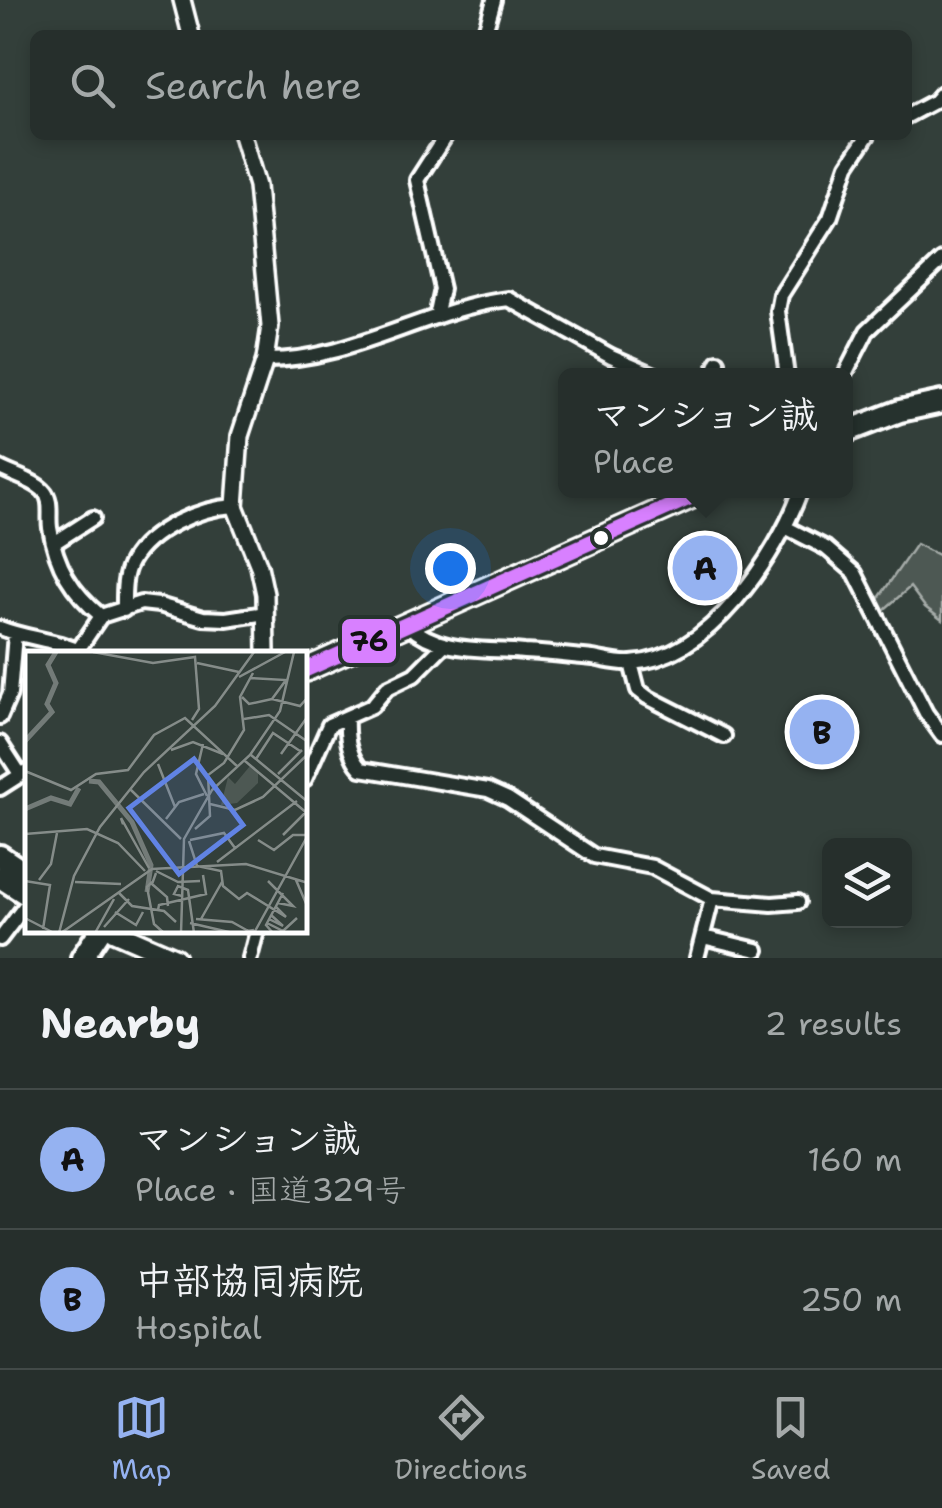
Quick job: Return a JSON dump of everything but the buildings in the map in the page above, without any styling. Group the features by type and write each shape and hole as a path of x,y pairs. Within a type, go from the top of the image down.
{"main road":[{"path":"853,429 900,411 942,402"},
{"path":"308,669 689,498"},
{"path":"0,856 25,874"},
{"path":"0,877 25,897"},
{"path":"82,958 98,933"},
{"path":"120,933 175,958"}],"street":[{"path":"182,0 189,30"},
{"path":"485,30 494,0"},
{"path":"912,114 935,102 942,93"},
{"path":"243,140 257,186 270,326 264,360 240,436 234,506 260,566 266,651"},
{"path":"436,317 442,289 417,180 443,140"},
{"path":"786,368 778,311 781,295 830,218 848,166 865,140"},
{"path":"848,368 867,331 942,260"},
{"path":"264,360 315,357 436,317 509,298 637,368"},
{"path":"0,468 40,487 46,494 63,573 101,616"},
{"path":"408,625 443,646 630,663 662,656 680,648 720,617 765,562 798,498"},
{"path":"124,610 130,564 152,537 188,518 234,506"},
{"path":"54,542 92,518"},
{"path":"785,527 826,548 855,574 926,713 942,735"},
{"path":"81,651 101,616 141,604 203,618 266,614"},
{"path":"0,628 42,637 77,651"},
{"path":"0,718 10,694 15,634"},
{"path":"308,771 323,733 336,720 372,706 387,688 414,675 443,646"},
{"path":"630,663 638,690 648,698 724,736"},
{"path":"347,718 353,760 361,769 488,790 508,798 594,856 652,867 712,899 798,902"},
{"path":"0,744 24,772 0,788"},
{"path":"696,958 712,899"},
{"path":"0,939 25,903"},
{"path":"250,958 256,933"},
{"path":"703,936 756,950"}],"shaded area":[{"path":"916,544 942,557 942,620 925,607 910,587 878,615 863,584 879,598"}],"transit line":[{"name":"76","path":"308,669 689,498"}],"place":[{"name":"マンション誠","path":"705,568"},
{"name":"中部協同病院","path":"822,732"}]}
